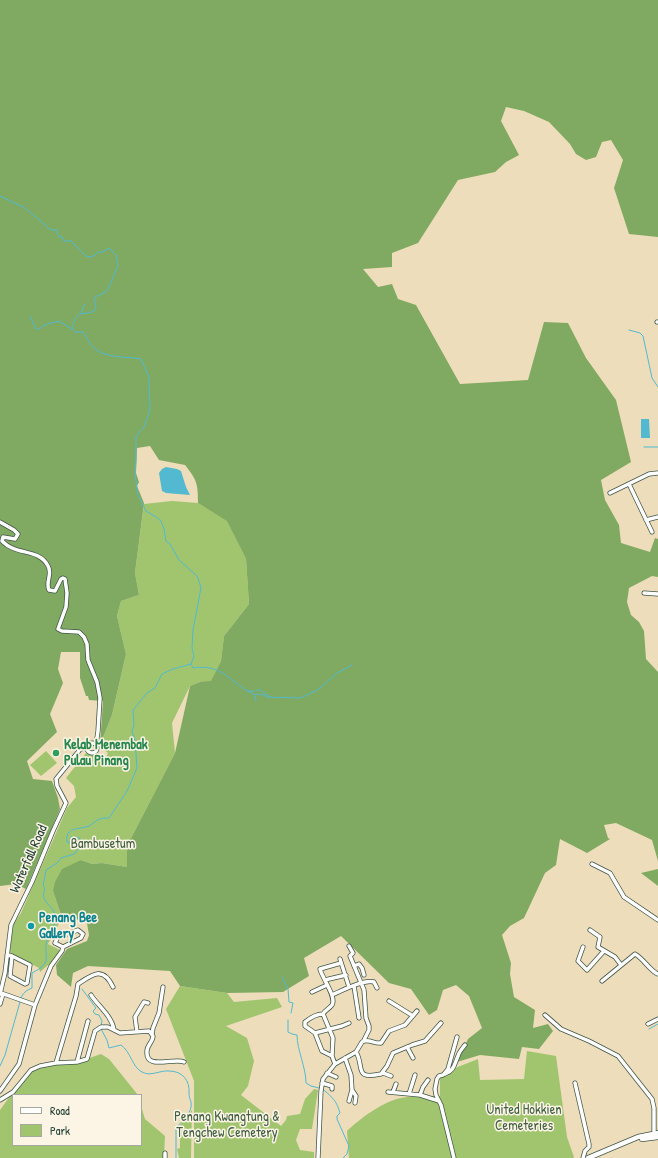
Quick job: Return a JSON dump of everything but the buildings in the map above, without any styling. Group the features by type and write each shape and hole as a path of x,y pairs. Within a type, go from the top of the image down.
{"main road":[{"path":"632,1140 646,1138 657,1134"},
{"path":"588,1158 638,1137 657,1134"}],"street":[{"path":"610,493 649,474 658,473"},
{"path":"629,484 652,532"},
{"path":"646,520 658,517"},
{"path":"0,522 18,534 15,539 3,537 2,541 6,545 19,551 35,554 48,565 50,573 47,585 49,590 55,591 61,579 65,579 67,593 66,607 58,629 62,631 79,632 87,644 88,660 97,682 100,698 96,750 92,753 86,748 90,743 96,745"},
{"path":"644,593 658,594"},
{"name":"Waterfall Road","path":"0,1004 11,925 32,882 66,804 56,783 59,776 80,749 86,748"},
{"path":"592,864 610,873 624,897 658,920"},
{"path":"0,1091 19,1064 35,1005 51,966 60,954 63,947 81,938 83,935 82,932 78,930 67,934 60,932 55,943 63,947"},
{"path":"590,930 600,937 597,946 615,957 621,965"},
{"path":"318,1158 321,1087 327,1073 335,1064 356,1052 369,1030 366,1018 364,990 350,956 352,952 349,946"},
{"path":"583,947 578,961 587,970 604,951"},
{"path":"602,981 635,954 658,974"},
{"path":"7,955 12,956 30,964 27,984 9,975 12,956"},
{"path":"332,1056 325,1054 322,1051 315,1033 306,1028 306,1022 318,1014 323,1014 332,1004 332,995 320,971 321,968 340,961 349,987"},
{"path":"354,966 359,964 364,975"},
{"path":"56,1063 76,996 78,984 94,974 101,974 109,978 113,987"},
{"path":"325,980 346,975"},
{"path":"332,995 349,987 372,981 377,988"},
{"path":"312,992 327,984"},
{"path":"354,986 359,1018"},
{"path":"163,987 159,1013 151,1033 152,1040 147,1050 147,1055 150,1059 158,1063 177,1061 184,1062"},
{"path":"1,994 35,1005"},
{"path":"91,995 111,1020 114,1030"},
{"path":"389,1001 413,1016"},
{"path":"137,1032 135,1017 144,1002 148,1003"},
{"path":"364,1040 381,1043 391,1030 404,1025 417,1011"},
{"path":"323,1014 333,1038 332,1056 335,1064"},
{"path":"545,1015 561,1029 618,1056 652,1099 657,1134"},
{"path":"648,1024 658,1018"},
{"path":"77,1062 88,1021"},
{"path":"383,1073 392,1053 425,1041 442,1022"},
{"path":"315,1033 330,1030 349,1023"},
{"path":"0,1100 13,1092 31,1070 40,1066 56,1063 77,1062 87,1058 95,1031 102,1027 120,1033 151,1033"},
{"path":"444,1075 448,1069 457,1036"},
{"path":"454,1158 440,1102 436,1095 435,1089 436,1080 439,1076 450,1072 454,1068 458,1056 465,1045"},
{"path":"407,1047 413,1058"},
{"path":"356,1052 363,1074 371,1076 383,1073 392,1076"},
{"path":"345,1058 351,1075 352,1090 349,1101"},
{"path":"388,1064 393,1066"},
{"path":"327,1073 336,1077"},
{"path":"408,1094 415,1074"},
{"path":"420,1095 423,1086 428,1080"},
{"path":"575,1083 589,1144 583,1158"},
{"path":"393,1092 396,1084"},
{"path":"321,1087 332,1086 332,1089"},
{"path":"352,1090 356,1096 355,1103"},
{"path":"388,1092 420,1095 440,1102"},
{"path":"165,1153 165,1158"}],"green space":[{"path":"0,0 658,0 658,237 629,234 614,188 623,160 611,140 602,142 596,157 586,160 576,154 570,144 549,122 524,111 506,107 501,121 519,155 506,162 495,172 458,180 418,243 392,253 392,267 363,269 378,287 392,284 398,299 416,305 460,384 528,380 544,322 568,323 586,358 616,400 631,462 601,480 605,500 619,525 621,543 650,552 655,538 658,539 658,577 652,576 629,588 627,602 631,615 639,622 644,631 646,659 658,672 658,861 652,840 616,823 604,825 608,838 610,839 587,853 560,839 556,865 545,873 524,918 510,926 502,935 511,963 510,974 514,997 535,1010 533,1028 548,1024 553,1031 539,1049 522,1047 519,1059 480,1055 457,1062 468,1039 482,1028 469,996 456,985 443,990 437,1010 429,1015 411,989 389,983 341,936 304,958 309,976 283,992 227,993 180,986 170,971 88,966 73,973 71,987 57,975 56,965 67,949 87,941 89,935 87,923 76,919 62,918 53,891 55,882 62,869 81,860 92,864 102,863 127,867 127,846 175,753 190,686 200,682 211,681 221,661 224,636 249,604 246,559 227,521 198,503 196,482 185,465 159,460 150,446 137,448 136,473 139,482 137,486 144,503 135,573 139,595 121,601 117,616 126,654 112,715 100,745 103,701 89,700 88,696 86,696 80,678 80,652 61,652 58,669 63,683 50,714 57,732 27,761 33,779 52,781 60,809 26,889 16,884 0,886"},
{"name":"Bambusetum","path":"172,501 198,503 227,520 246,559 249,604 224,636 221,661 211,682 200,682 190,686 172,723 175,753 127,846 127,867 102,863 92,864 81,860 53,891 62,918 48,944 60,950 54,960 40,972 39,968 10,953 13,924 21,913 67,808 76,797 74,786 66,778 86,753 91,755 99,753 104,762 108,753 103,749 102,750 100,745 112,715 126,654 117,616 121,601 139,595 135,573 144,504"},
{"path":"46,751 57,763 41,776 30,765"},
{"path":"658,869 658,886 641,873"},
{"name":"Penang Kwangtung & Tengchew Cemetery","path":"180,986 227,993 234,1002 277,998 282,1007 226,1026 247,1038 254,1061 248,1086 241,1095 281,1126 286,1120 287,1116 300,1114 305,1099 314,1089 318,1090 312,1129 300,1129 296,1140 300,1150 314,1152 314,1158 194,1158 194,1081 166,1009"},
{"name":"United Hokkien Cemeteries","path":"527,1051 556,1056 567,1137 574,1157 573,1158 349,1158 347,1131 375,1109 400,1098 440,1096 440,1074 478,1059 480,1080 524,1079"},
{"name":"Penang Kwangtung & Tengchew Cemetery","path":"101,1054 109,1059 137,1094 12,1094 29,1073 38,1066 75,1063"},
{"name":"Penang Kwangtung & Tengchew Cemetery","path":"12,1094 12,1146 142,1146 142,1109 145,1119 165,1136 164,1158 0,1158 0,1110"},
{"path":"192,1110 191,1158 179,1158 177,1149 180,1148 180,1125"}],"water":[{"path":"641,419 649,419 650,438 641,438"},
{"path":"166,467 181,471 190,495 166,493 162,491 159,473"}],"waterway":[{"path":"0,196 25,208 51,230 57,230 58,236 62,237 64,241 71,241 87,257 94,256 98,252 103,252 109,248 116,255 118,265 106,292 95,297 96,307 94,311 78,315 72,328 75,332 83,332 94,348 99,352 110,356 141,359 149,377 150,410 144,427 136,436 135,474 138,495 146,511 161,521 166,541 170,544 179,560 197,576 201,588 193,630 192,648 194,656 191,664 162,674 155,688 147,693 133,710 134,725 132,731 135,741 137,768 127,791 109,818 103,818 97,820 89,826 70,831 68,833 67,842 70,843 71,837 79,838 82,841 82,845 74,854 61,858 57,863 46,870 43,886 45,888 44,897 54,911 55,923 47,941 45,963 41,968 32,973 32,988 25,992 21,999"},
{"path":"81,313 85,304"},
{"path":"30,316 36,329 46,324 58,321 72,329"},
{"path":"629,330 640,333 643,336 652,378 658,387"},
{"path":"644,447 658,447"},
{"path":"191,664 193,668 204,667 220,671 255,695 264,695 267,697 301,698 319,689 337,673 352,665"},
{"path":"257,690 260,690 270,697"},
{"path":"248,691 254,691"},
{"path":"255,696 256,701"},
{"path":"282,977 288,989 289,1002 293,1003 291,1013"},
{"path":"82,989 96,1008 93,1011 95,1014 99,1015 102,1021 101,1026"},
{"path":"0,1066 5,1055 20,1002"},
{"path":"288,1020 288,1032 297,1035 298,1047 305,1071 306,1083 319,1088"},
{"path":"649,1029 658,1024"},
{"path":"101,1029 107,1040 109,1048 121,1045 127,1051 136,1067 142,1072 152,1074 174,1071 182,1075 187,1081 191,1106 189,1113 176,1128 176,1158"},
{"path":"322,1089 335,1102 340,1113 337,1116 337,1119 349,1146 347,1154 343,1158"}],"place":[{"name":"Kelab Menembak Pulau Pinang","path":"56,753"},
{"name":"Penang Bee Gallery","path":"31,926"}]}
